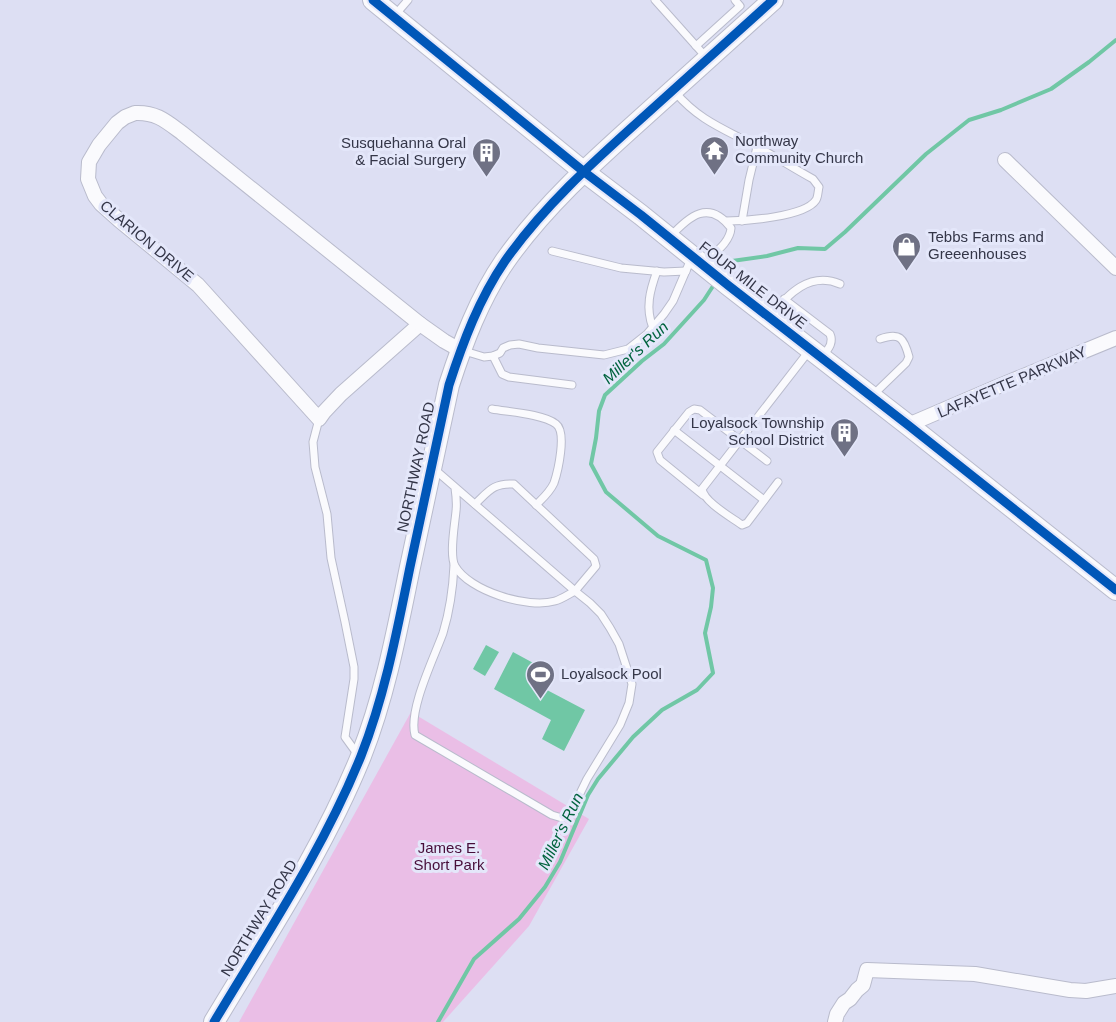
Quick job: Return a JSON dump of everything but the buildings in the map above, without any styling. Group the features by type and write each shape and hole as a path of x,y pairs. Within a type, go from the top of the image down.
{"street":[{"name":"FOUR MILE DRIVE","path":"373,0 583,171 669,237 698,266 729,286 769,317 1116,590"},
{"name":"NORTHWAY ROAD","path":"214,1022 325,834 360,758 390,666 449,385 460,350 489,288 505,261 527,232 583,171 673,90 702,52 742,8 773,0"},
{"name":"CLARION DRIVE","path":"320,419 198,285 119,220 101,204 95,195 88,179 89,162 99,145 125,117 135,113 159,116 392,303 460,350"},
{"path":"1005,160 1116,268"},
{"path":"320,419 341,394 420,324"},
{"name":"LAFAYETTE PARKWAY","path":"908,426 1116,339"},
{"path":"835,1022 844,1003 863,985 867,970 975,974 1070,990 1086,991 1116,986"}],"lane":[{"path":"394,17 408,0"},
{"path":"655,0 702,52"},
{"path":"673,90 689,107 712,124 813,179 819,187 815,202 806,208 784,215 726,221"},
{"path":"742,221 757,147"},
{"path":"460,350 484,357 500,353 503,348 510,345 604,355 628,349 653,328 698,266 726,242 731,228 720,216 701,212 693,215 669,237"},
{"path":"552,251 621,268 657,271 698,266"},
{"path":"653,328 650,321 650,291 657,271"},
{"path":"769,317 784,299 798,288 813,281 831,280 840,284"},
{"path":"703,495 702,489 740,440 816,354 831,345 830,334 784,299"},
{"path":"872,397 906,363 909,357 901,339 892,335 880,339"},
{"path":"493,356 502,374 509,377 572,385"},
{"path":"492,409 544,418 561,428 559,461 554,483 536,505"},
{"path":"766,461 700,410 694,409 689,412 657,452 660,460 742,525 747,523 778,482"},
{"path":"320,419 314,442 315,467 327,514 331,558 354,667 345,737 360,758"},
{"path":"674,430 764,500"},
{"path":"431,467 590,603 601,614 619,644 632,684 629,703 620,725 587,779 570,814 562,818 552,815 415,735 413,728 416,707 452,600 455,488"},
{"path":"454,565 465,577 492,594 531,603 554,602 575,591 596,566 594,559 514,484 502,483 495,486 475,504"}],"green space":[{"name":"James E. Short Park","path":"411,712 589,819 529,926 443,1022 239,1022"}],"shaded area":[{"path":"486,645 499,652 485,676 473,669"},
{"name":"Loyalsock Pool","path":"513,652 537,665 528,680 585,710 564,751 542,739 551,720 494,689"}],"waterway":[{"name":"Miller's Run","path":"723,272 732,261 767,256 798,248 825,249 926,154 969,120 1001,110 1051,89 1116,40"},
{"name":"Miller's Run","path":"438,1022 474,959 519,919 545,887 560,862 588,795 598,779 633,737 662,710 697,690 713,673 705,633 713,588 706,560 658,536 606,492 591,464 599,411 605,395 664,344 704,300 715,283"}],"cycle path":[{"path":"373,0 583,171 1116,590"},
{"path":"214,1022 312,859 361,756 390,663 449,385 466,337 487,290 520,241 569,186 773,0"}],"place":[{"name":"Northway Community Church","path":"714,176"},
{"name":"Susquehanna Oral & Facial Surgery","path":"487,178"},
{"name":"Tebbs Farms and Greeenhouses","path":"907,272"},
{"name":"Loyalsock Township School District","path":"845,458"},
{"name":"Loyalsock Pool","path":"540,700"}]}
